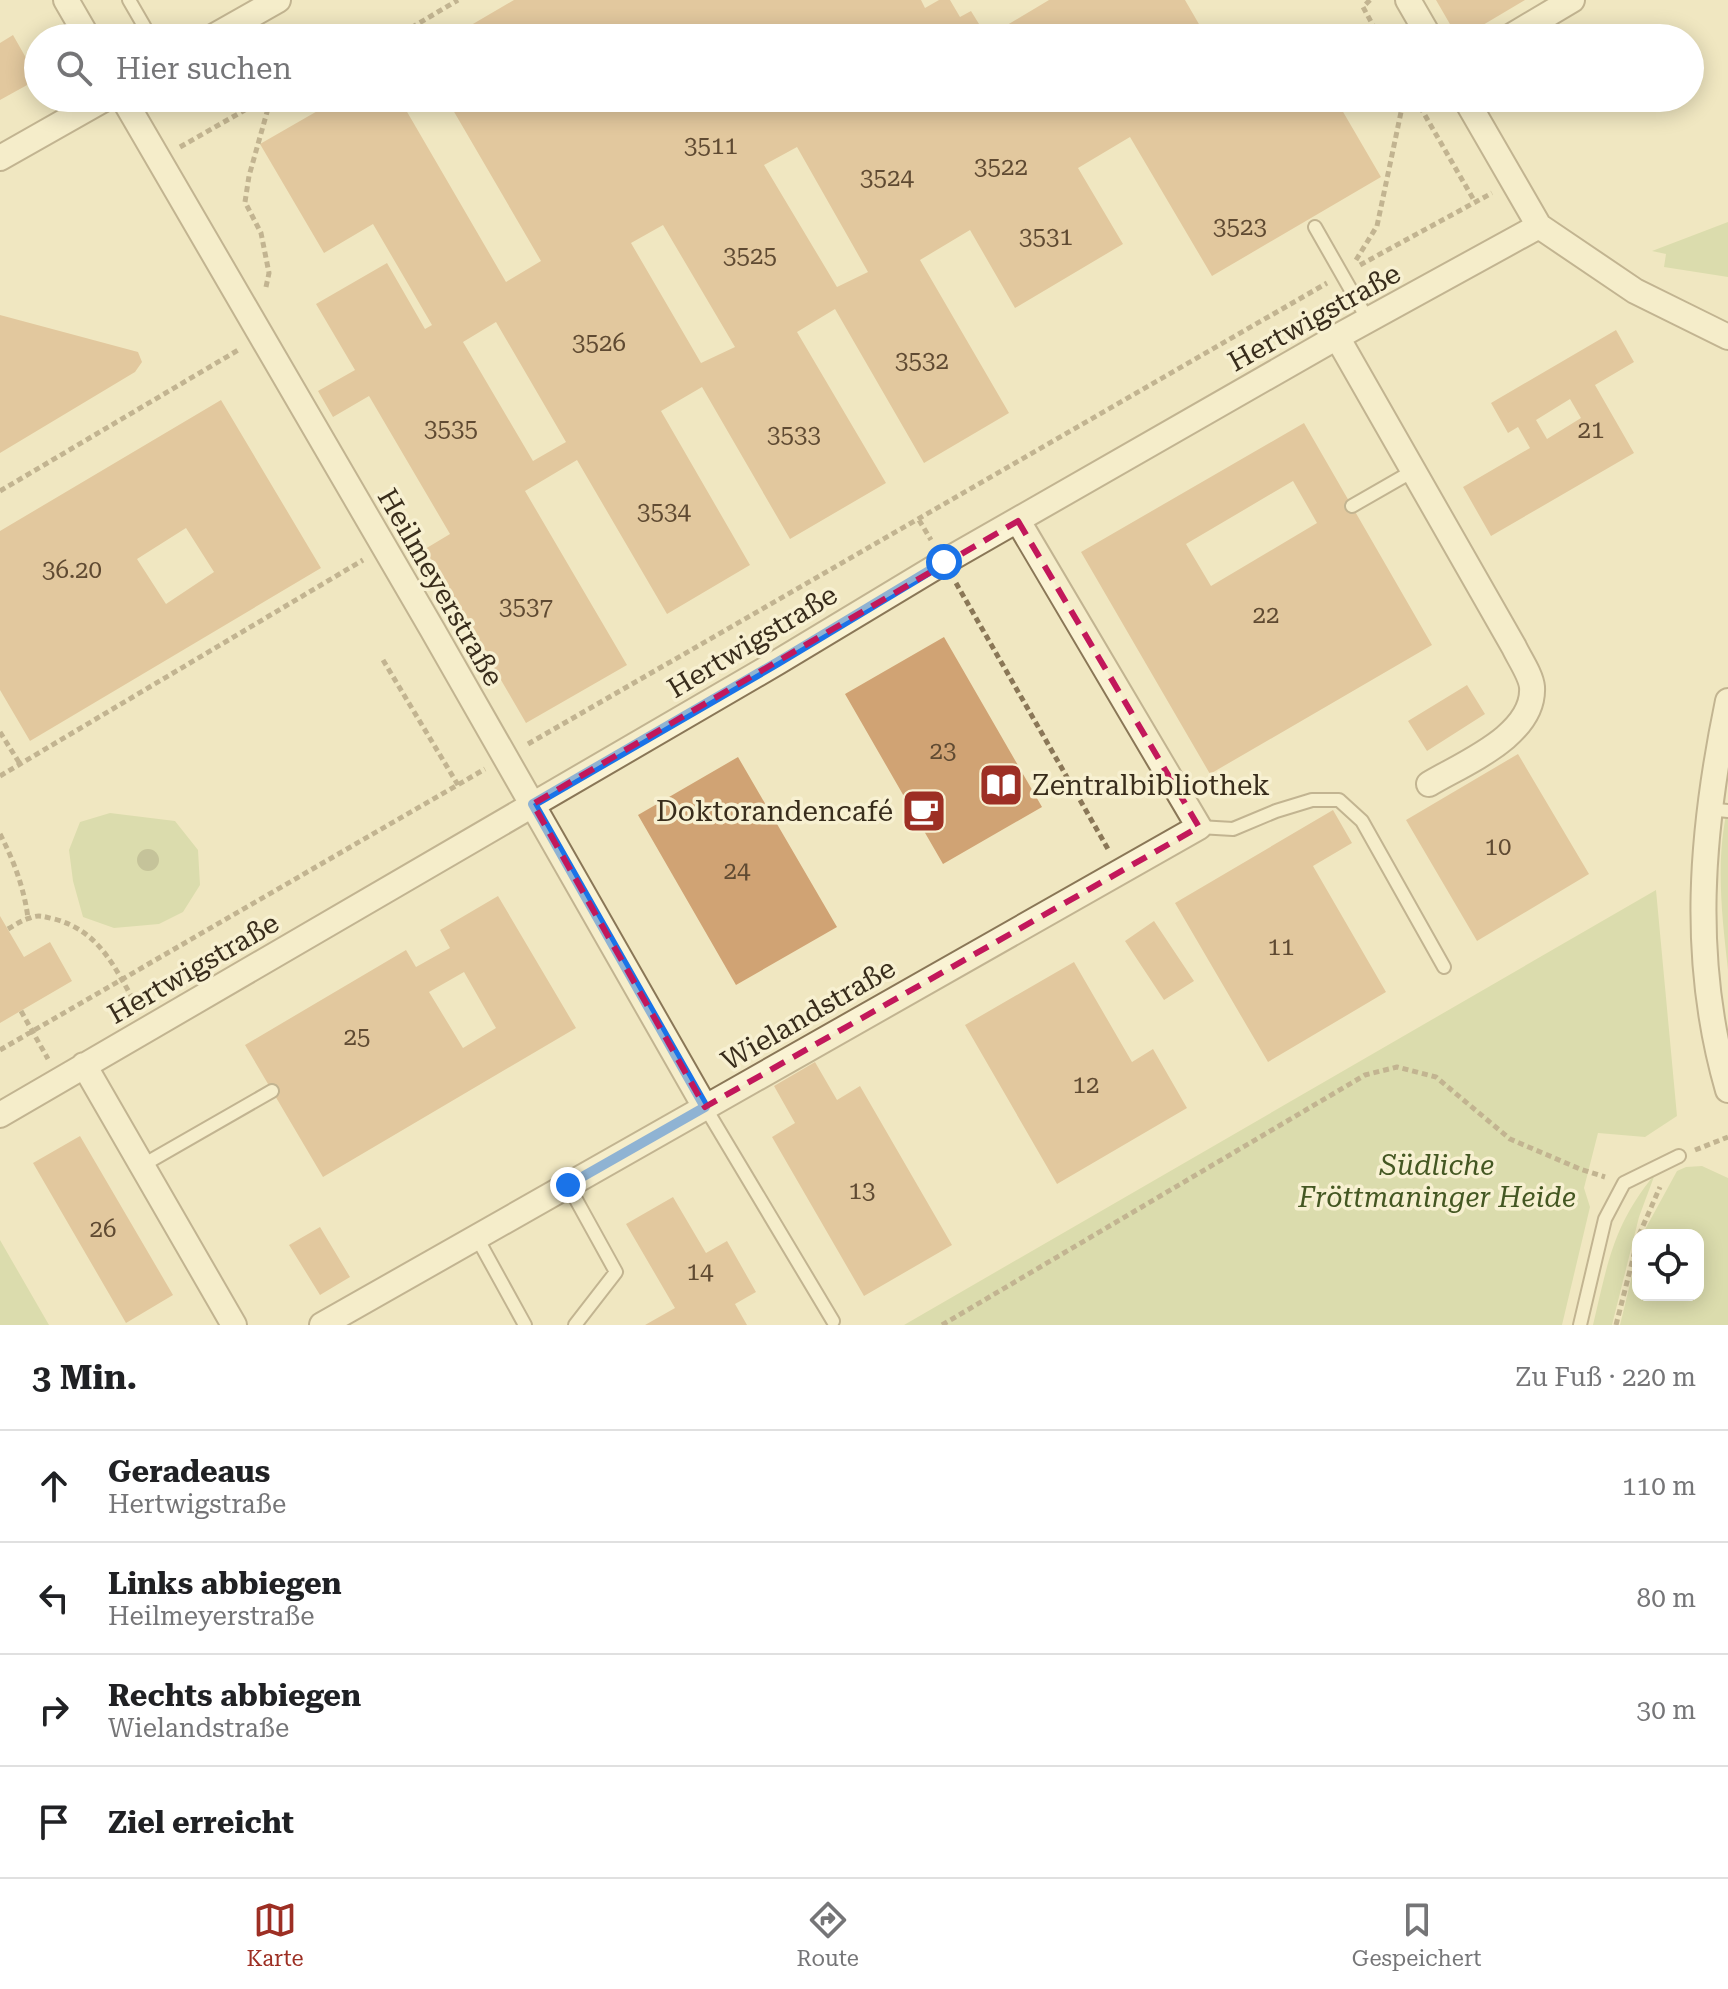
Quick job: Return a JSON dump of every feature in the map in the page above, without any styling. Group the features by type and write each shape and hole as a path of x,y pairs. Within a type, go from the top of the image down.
{"street":[{"path":"66,0 77,24"},
{"path":"236,24 278,0"},
{"path":"1408,0 1422,24"},
{"path":"1532,24 1572,0"},
{"path":"0,158 81,112"},
{"name":"Heilmeyerstraße","path":"132,112 705,1107"},
{"path":"1473,112 1539,226 1635,291 1728,337"},
{"name":"Hertwigstraße","path":"0,1115 944,562 1337,337 1539,226"},
{"path":"1337,337 1514,647 1532,686 1527,714 1513,733 1429,784"},
{"path":"1018,521 1199,827"},
{"path":"1728,701 1718,810 1703,917 1708,991 1728,1090"},
{"name":"Wielandstraße","path":"322,1325 353,1313 476,1236 1199,827"},
{"path":"84,1065 234,1325"}],"lane":[{"path":"129,0 143,24"},
{"path":"1315,227 1368,320"},
{"path":"1352,506 1413,471"},
{"path":"1199,827 1233,829 1312,800 1339,800 1362,821 1444,967"},
{"path":"143,1165 272,1091"},
{"path":"705,1107 833,1321"},
{"path":"1580,1325 1605,1219 1624,1183 1679,1156"},
{"path":"568,1185 616,1272 575,1325"},
{"path":"476,1236 525,1325"}],"path":[{"path":"418,24 458,0"},
{"path":"1370,0 1363,7 1372,24"},
{"path":"160,158 243,112"},
{"path":"0,491 262,336 263,298 269,273 261,233 245,202 265,112"},
{"path":"1401,112 1377,226 1349,271 1513,181"},
{"path":"1423,112 1475,202"},
{"path":"0,1050 1342,274"},
{"path":"919,520 1121,871"},
{"path":"0,776 384,547"},
{"path":"383,660 458,785"},
{"path":"0,732 20,764"},
{"path":"0,834 13,858 26,898 28,918"},
{"path":"8,929 40,915 73,924 91,936 150,1028"},
{"path":"21,1011 61,1080"},
{"path":"942,1325 1365,1075 1397,1067 1436,1077 1510,1139 1580,1169"},
{"path":"1642,1229 1664,1180 1679,1156 1728,1137"},
{"path":"1616,1325 1632,1261"}],"highlighted area":[{"path":"1018,521 1199,827 705,1107 533,804"}],"green space":[{"path":"1728,222 1728,277 1664,267 1666,254 1652,251"},
{"path":"1728,806 1728,970 1721,867"},
{"path":"110,813 175,821 198,850 200,885 183,912 159,924 114,928 83,917 73,881 69,850 80,822"},
{"name":"Südliche Fröttmaninger Heide","path":"1656,890 1677,1116 1645,1137 1598,1133 1584,1188 1590,1207 1562,1325 904,1325"},
{"path":"1702,1166 1728,1178 1728,1325 1620,1325 1632,1276 1632,1301 1704,1301 1704,1229 1645,1229 1677,1171"},
{"path":"1655,1174 1636,1229 1632,1229 1632,1245 1612,1325 1593,1325 1614,1245 1641,1193"},
{"path":"0,1240 49,1325 0,1325"}],"building":[{"path":"514,0 921,0 925,8 939,0 950,0 960,17 971,11 979,24 473,24"},
{"path":"1049,0 1185,0 1199,24 1009,24"},
{"path":"1436,0 1525,0 1485,24 1450,24"},
{"path":"13,35 24,54 24,87 0,100 0,43"},
{"path":"316,112 407,112 506,282 541,261 454,112 1343,112 1381,177 1212,276 1130,137 1078,168 1123,244 1015,308 970,230 920,260 1009,413 924,463 835,309 797,332 886,483 790,539 702,387 661,411 750,565 667,614 577,460 525,491 627,665 526,723 425,549 450,534 369,396 333,417 318,391 355,370 316,304 387,263 425,329 432,325 373,224 324,253 260,144","holes":["797,147 868,272 837,287 764,165","663,225 735,347 701,363 631,243","496,322 566,442 533,461 463,342"]},
{"path":"0,315 138,352 142,362 135,372 0,453"},
{"path":"1616,330 1634,362 1595,385 1634,453 1491,536 1463,487 1530,448 1518,427 1508,433 1491,403","holes":["1570,399 1581,418 1547,439 1536,420"]},
{"path":"221,400 321,568 30,741 0,690 0,531","holes":["186,528 214,572 166,604 137,559"]},
{"path":"1304,423 1432,645 1210,774 1081,552","holes":["1293,481 1317,523 1211,586 1186,544"]},
{"path":"944,637 1042,807 943,864 845,694"},
{"path":"1467,685 1485,714 1427,751 1408,721"},
{"path":"1518,754 1589,874 1477,941 1406,820"},
{"path":"738,757 837,927 736,985 638,815"},
{"path":"1333,810 1352,843 1313,866 1386,992 1268,1062 1175,903"},
{"path":"498,896 576,1028 323,1177 245,1045 406,950 416,967 450,948 440,930","holes":["464,972 496,1028 463,1048 429,992"]},
{"path":"0,916 24,957 50,942 72,981 0,1023"},
{"path":"1154,921 1194,981 1164,1000 1125,941"},
{"path":"1074,962 1132,1062 1153,1049 1187,1108 1057,1184 965,1025"},
{"path":"815,1062 837,1100 860,1086 952,1245 864,1296 772,1137 795,1123 774,1086"},
{"path":"80,1136 173,1295 126,1323 33,1163"},
{"path":"673,1197 706,1253 727,1241 756,1292 735,1304 747,1325 645,1325 675,1308 626,1224"},
{"path":"320,1227 350,1277 320,1295 289,1245"}],"place":[{"name":"Zentralbibliothek","path":"1001,785"},
{"name":"Doktorandencafé","path":"924,811"}],"route":[{"path":"568,1185 705,1107 533,804 944,562"}]}
